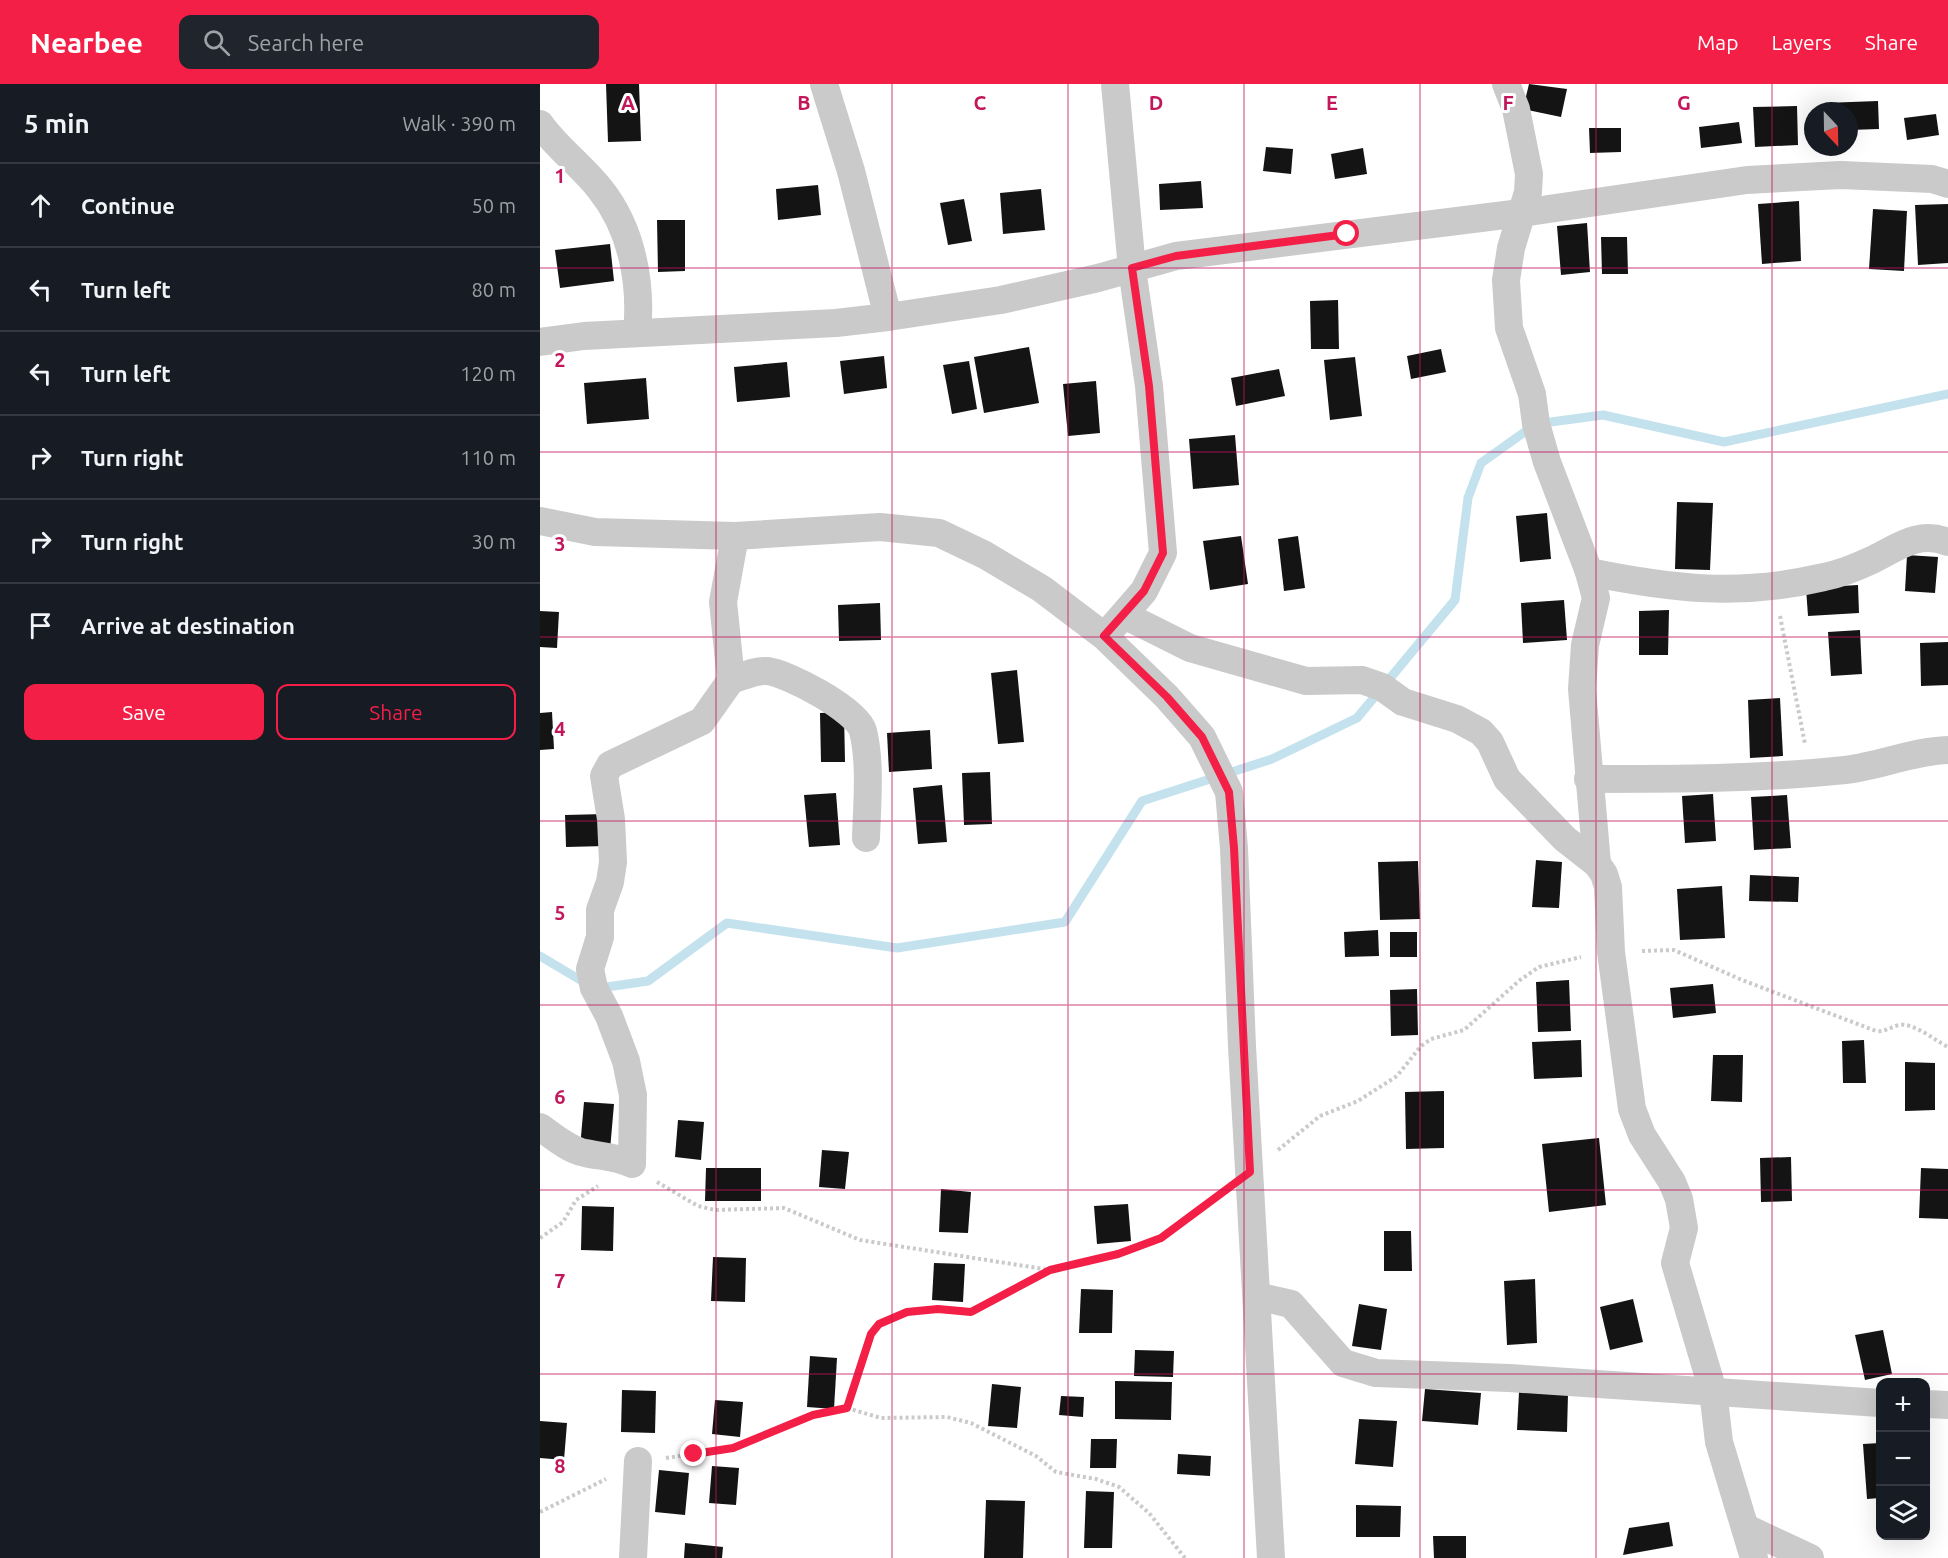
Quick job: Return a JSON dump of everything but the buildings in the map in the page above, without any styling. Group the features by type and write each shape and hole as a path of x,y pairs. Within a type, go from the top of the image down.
{"street":[{"path":"824,84 850,171 888,316"},
{"path":"1104,636 1144,591 1163,553 1149,386 1132,268 1115,84"},
{"path":"1506,84 1516,110 1530,174 1511,248 1506,280 1509,328 1532,394 1536,424 1547,462 1596,598 1585,645 1582,689 1588,779 1597,864 1608,887 1611,952 1632,1109 1642,1135 1672,1182 1679,1199 1684,1228 1675,1263 1713,1391 1719,1442 1754,1558"},
{"path":"540,124 600,189 621,225 637,277 640,306 637,333"},
{"path":"540,342 637,333 836,323 1001,300 1176,256 1521,213 1701,186 1795,175 1932,179 1948,184"},
{"path":"540,521 595,531 735,536 880,527 939,533 985,555 1042,590 1104,636 1167,697 1202,737 1229,792 1234,848 1271,1558"},
{"path":"731,680 723,602 735,536"},
{"path":"1588,572 1652,585 1701,590 1773,586 1826,577 1869,561 1911,539 1948,542"},
{"path":"1124,615 1190,648 1306,681 1362,680 1382,687 1403,702 1457,719 1480,732 1490,742 1507,779 1565,839 1597,864"},
{"path":"540,1127 561,1142 583,1153 615,1156 632,1164 633,1095 626,1061 609,1016 594,988 590,969 600,937 600,910 610,882 613,862 611,819 604,776 610,765 702,722 731,680 764,670 781,674 816,692 856,719 863,732 867,787 866,838"},
{"path":"1588,779 1811,774 1872,767 1931,750 1948,750"},
{"path":"1257,1296 1291,1304 1343,1363 1376,1373 1509,1378 1876,1403"},
{"path":"1930,1404 1948,1405"},
{"path":"633,1558 638,1461"},
{"path":"1746,1528 1810,1558"}],"path":[{"path":"1773,586 1811,774"},
{"path":"847,1408 871,1334 879,1324 907,1312 938,1309 971,1312 1050,1270 1118,1254 1161,1238 1250,1172 1320,1116 1358,1101 1397,1076 1421,1046 1431,1039 1464,1030 1520,980 1539,967 1611,952 1674,950 1742,980 1876,1031 1884,1032 1897,1025 1906,1025 1948,1047"},
{"path":"540,1238 563,1222 576,1200 632,1164 681,1199 698,1206 715,1210 784,1208 860,1240 1050,1270"},
{"path":"540,1512 638,1461 733,1448 813,1415 847,1408 881,1418 947,1417 971,1423 1027,1452 1056,1472 1096,1479 1119,1487 1149,1513 1185,1558"}],"waterway":[{"path":"600,988 648,981 727,923 897,948 1065,922 1142,801 1272,759 1357,718 1455,600 1468,498 1481,463 1536,424 1603,415 1724,442 1948,394"},
{"path":"540,956 587,984"}],"route":[{"path":"694,1454 733,1448 813,1415 847,1408 871,1334 879,1324 907,1312 938,1309 971,1312 1050,1270 1118,1254 1161,1238 1250,1172 1234,848 1229,792 1202,737 1167,697 1104,636 1144,591 1163,553 1163,527 1149,386 1132,268 1176,256 1347,234"}]}
